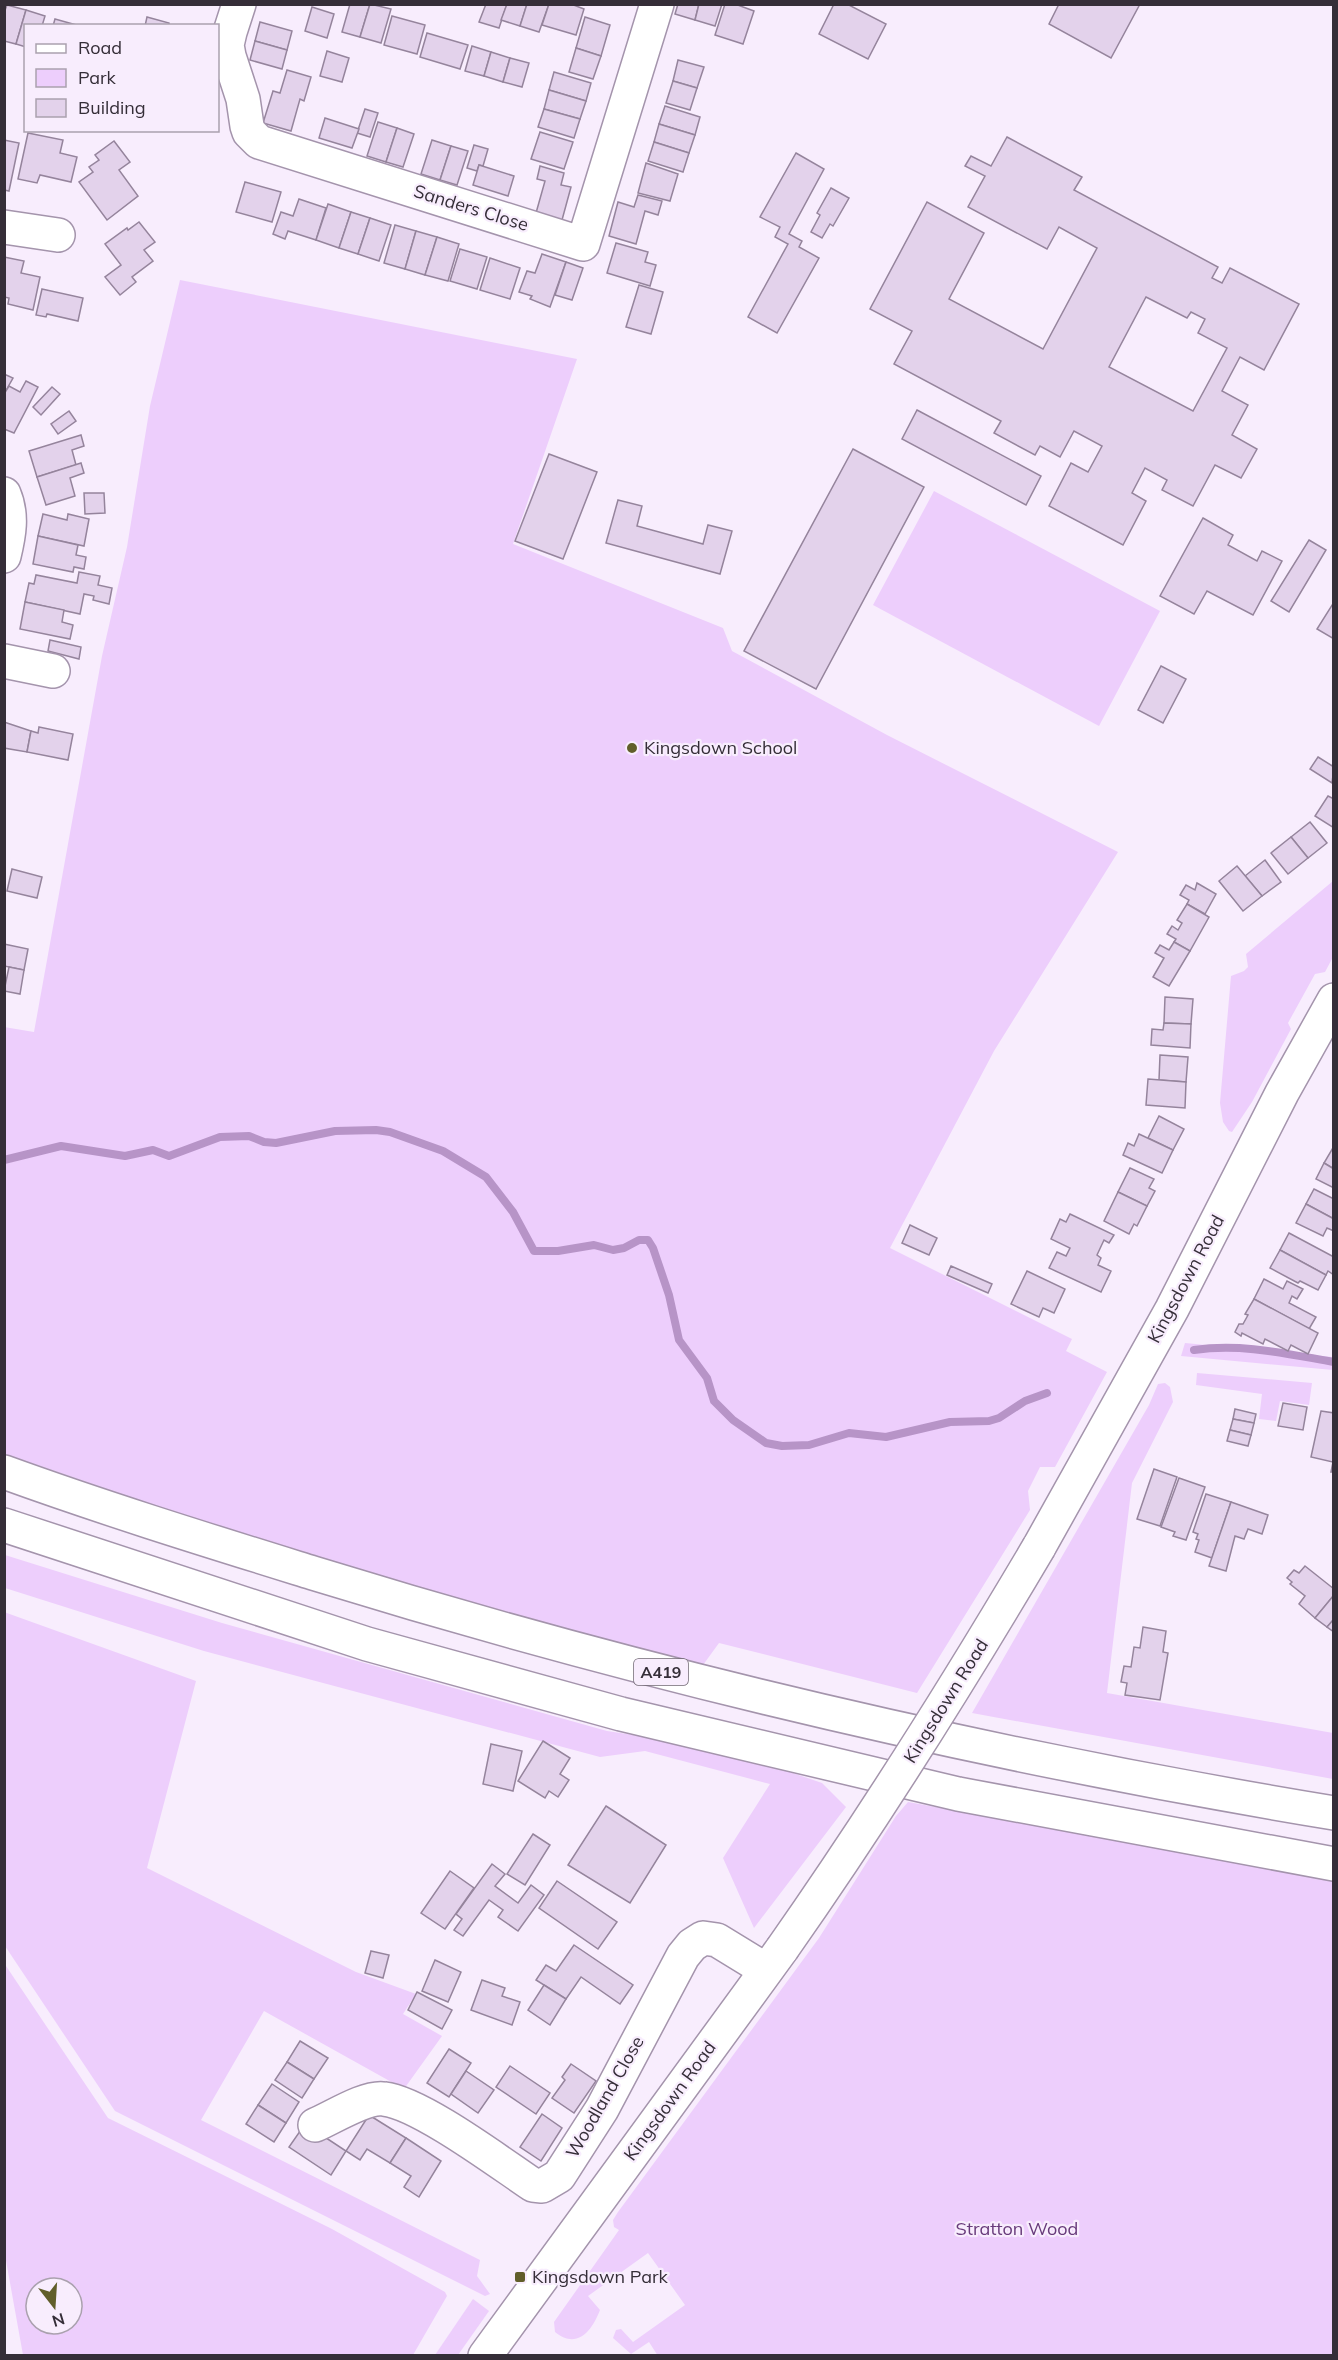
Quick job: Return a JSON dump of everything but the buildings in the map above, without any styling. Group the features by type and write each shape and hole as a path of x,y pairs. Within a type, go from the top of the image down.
{"main road":[{"name":"Sanders Close","path":"239,4 227,45 243,99 247,126 249,132 259,142 583,244 657,4"},
{"path":"4,226 58,236"},
{"path":"4,494 10,531 4,556"},
{"path":"4,661 53,671"},
{"name":"Kingsdown Road","path":"485,2355 850,1853 953,1692 1039,1547 1172,1309 1282,1093 1334,1000"},
{"name":"A419","path":"4,1472 197,1537 382,1594 510,1632 665,1673 980,1747 1215,1794 1334,1814"},
{"path":"4,1524 367,1644 621,1714 958,1794 1334,1864"},
{"name":"Woodland Close","path":"315,2126 368,2101 383,2098 402,2104 429,2118 533,2185 542,2186 559,2176 602,2109 683,1956 692,1945 703,1938 717,1940 774,1959"}],"green space":[{"name":"Kingsdown School","path":"180,280 577,359 513,544 723,628 732,651 887,735 1118,852 994,1051 890,1248 1072,1339 1066,1351 1107,1372 1055,1467 1040,1467 1028,1491 1030,1510 917,1693 719,1643 703,1665 554,1627 249,1538 5,1454 4,1027 34,1032 102,656 127,547 150,406"},
{"path":"934,491 1160,611 1099,726 873,605"},
{"path":"1333,881 1333,957 1325,972 1315,974 1288,1023 1291,1029 1252,1102 1232,1132 1229,1131 1223,1122 1220,1103 1231,976 1248,967 1246,954"},
{"path":"1185,1343 1333,1357 1333,1370 1181,1356"},
{"path":"1197,1373 1312,1383 1309,1405 1280,1401 1276,1421 1259,1419 1262,1394 1196,1385"},
{"path":"1165,1383 1170,1387 1173,1402 1132,1483 1107,1693 1333,1733 1333,1779 972,1713 1149,1405 1158,1384"},
{"path":"5,1555 222,1623 607,1731 720,1748 822,1783 846,1807 754,1928 723,1858 770,1784 645,1751 600,1757 204,1651 5,1588"},
{"path":"4,1612 196,1681 147,1868 356,1972 416,1994 403,2014 442,2036 404,2089 264,2011 201,2120 480,2260 477,2276 490,2294 485,2296 115,2111 5,1946"},
{"name":"Stratton Wood","path":"908,1802 1333,1879 1333,2355 658,2356 649,2342 631,2354 613,2338 616,2330 621,2329 633,2342 685,2305 648,2253 588,2296 600,2310 593,2325 583,2336 570,2339 555,2332 554,2322 619,2230 614,2227 613,2220 618,2212 819,1938 896,1816"},
{"path":"4,1963 108,2118 332,2229 445,2292 447,2296 413,2355 23,2355 5,2255"},
{"path":"473,2299 489,2311 458,2355 435,2355"}],"waterway":[{"path":"4,1160 61,1146 125,1156 153,1150 169,1156 220,1137 249,1136 264,1142 276,1143 335,1131 390,1132 443,1151 486,1177 513,1212 534,1251 558,1251 594,1245 613,1250 624,1248 639,1240 648,1240 653,1248 669,1295 679,1340 707,1378 714,1401 733,1420 766,1443 782,1446 809,1445 849,1433 886,1437 950,1422 989,1421 999,1418 1025,1401 1047,1393"},
{"path":"1194,1350 1247,1349 1334,1362"}],"place":[{"name":"Kingsdown School","path":"632,748"},
{"name":"Kingsdown Park","path":"520,2277"}]}
